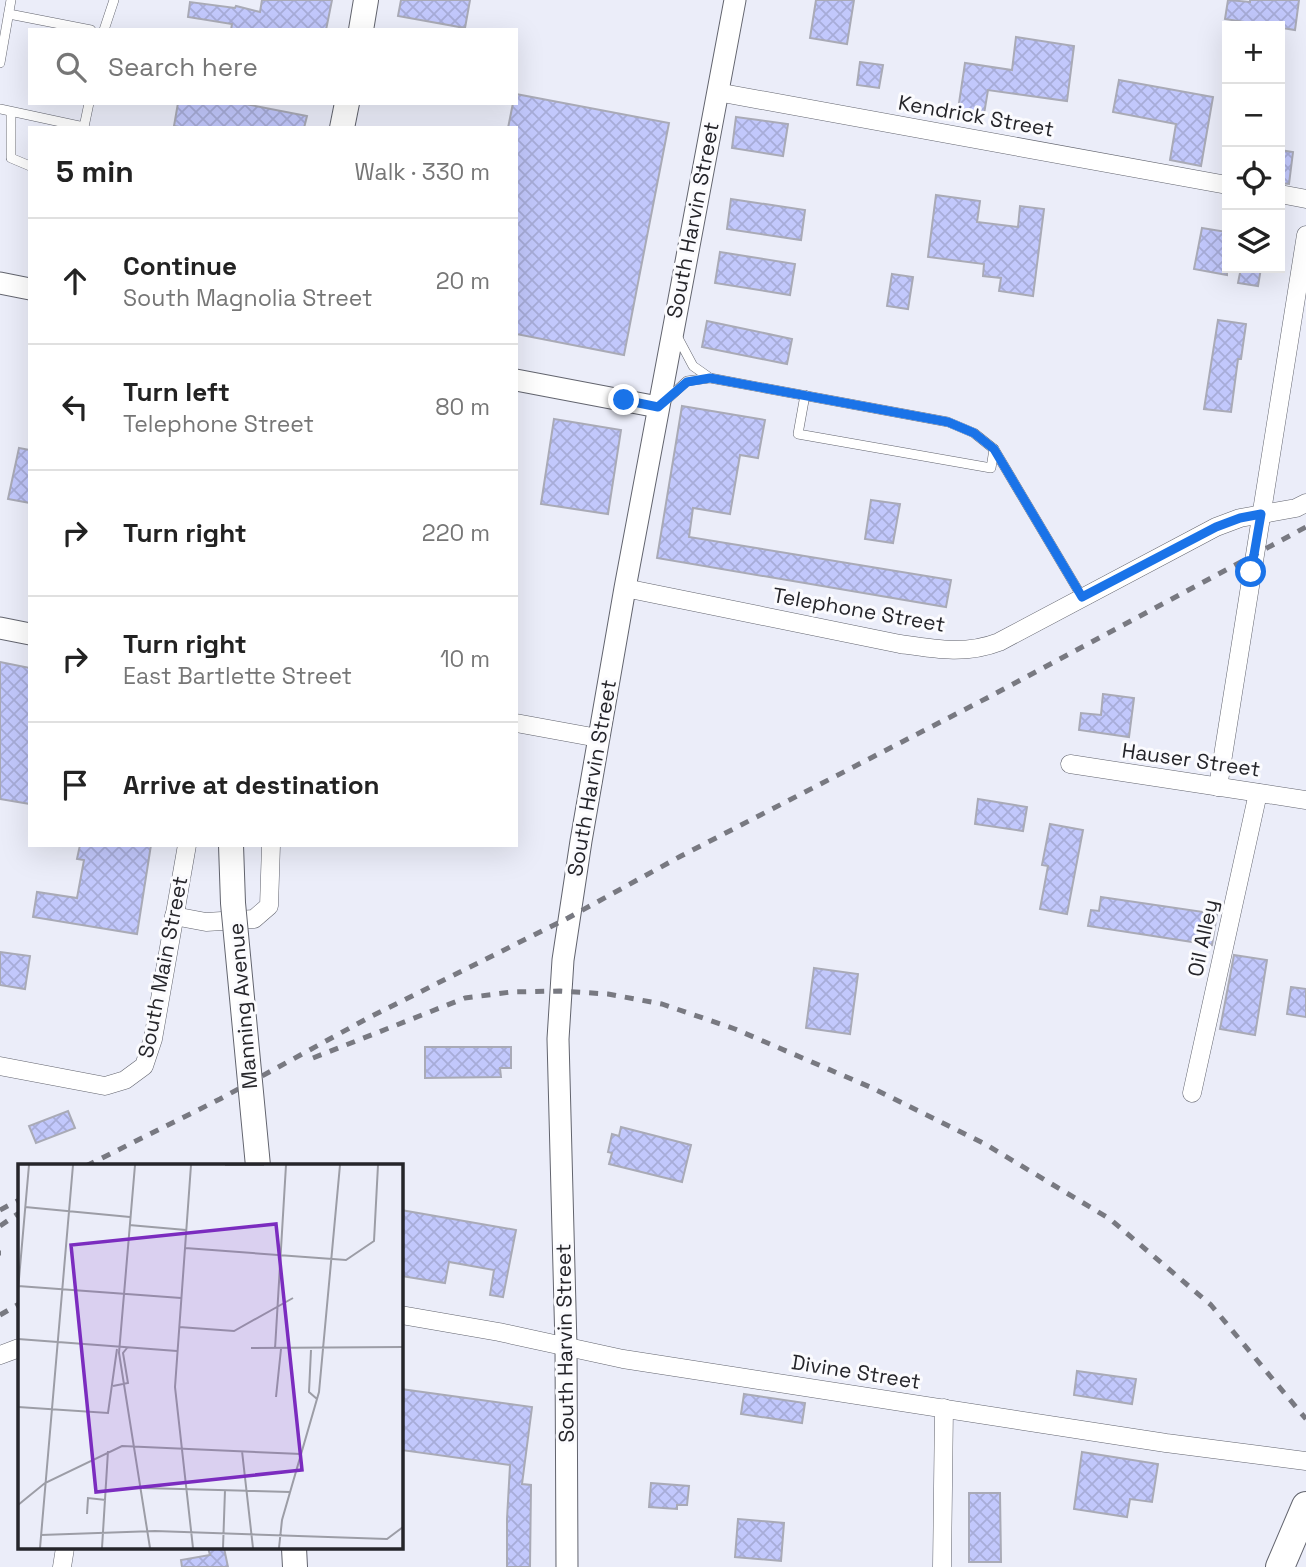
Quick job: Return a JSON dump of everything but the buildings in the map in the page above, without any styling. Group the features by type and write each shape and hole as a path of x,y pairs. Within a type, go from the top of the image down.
{"main road":[{"path":"361,28 366,0"},
{"path":"342,126 347,105"},
{"name":"Manning Avenue","path":"231,847 233,903 258,1164"},
{"path":"1280,1567 1306,1506"}],"street":[{"name":"South Harvin Street","path":"567,1567 566,1346 558,1039 568,918 625,588 735,0"},
{"name":"Kendrick Street","path":"718,92 1222,183"},
{"path":"1285,195 1306,199"},
{"path":"1218,787 1306,235"},
{"path":"0,284 28,289"},
{"path":"518,380 658,407"},
{"name":"Telephone Street","path":"625,588 900,644 962,650 983,648 1216,527 1240,518 1296,508 1306,503"},
{"path":"0,628 28,634"},
{"path":"518,723 598,738"},
{"name":"Hauser Street","path":"1070,764 1306,800"},
{"name":"Oil Alley","path":"1192,1093 1258,793"},
{"name":"South Main Street","path":"0,1066 106,1086 125,1080 144,1066 149,1057 187,847"},
{"path":"174,916 206,922 254,919 269,906 271,847"},
{"name":"Divine Street","path":"402,1315 499,1332 623,1359 1166,1443 1306,1461"},
{"path":"0,1355 18,1348"},
{"path":"942,1567 944,1408"}],"lane":[{"path":"0,63 11,0"},
{"path":"105,28 114,0"},
{"path":"9,14 81,28"},
{"path":"85,126 89,105"},
{"path":"0,109 80,126"},
{"path":"11,113 11,158 28,166"},
{"path":"673,328 693,366 710,378"},
{"path":"658,407 687,382 710,378 948,422 974,433 994,449 1082,597"},
{"path":"805,395 798,434 991,468 994,449"}],"railway":[{"path":"90,1164 220,1099 368,1018 568,918 1306,527"},
{"path":"313,1058 465,998 511,992 608,994 662,1004 735,1029 870,1087 985,1144 1110,1219 1211,1305 1306,1419"},
{"path":"0,1210 18,1201"},
{"path":"0,1226 18,1214"},
{"path":"0,1315 18,1305"}],"route":[{"path":"624,400 658,407 687,382 710,378 948,422 974,433 994,449 1082,597 1216,527 1261,514 1251,572"}]}
